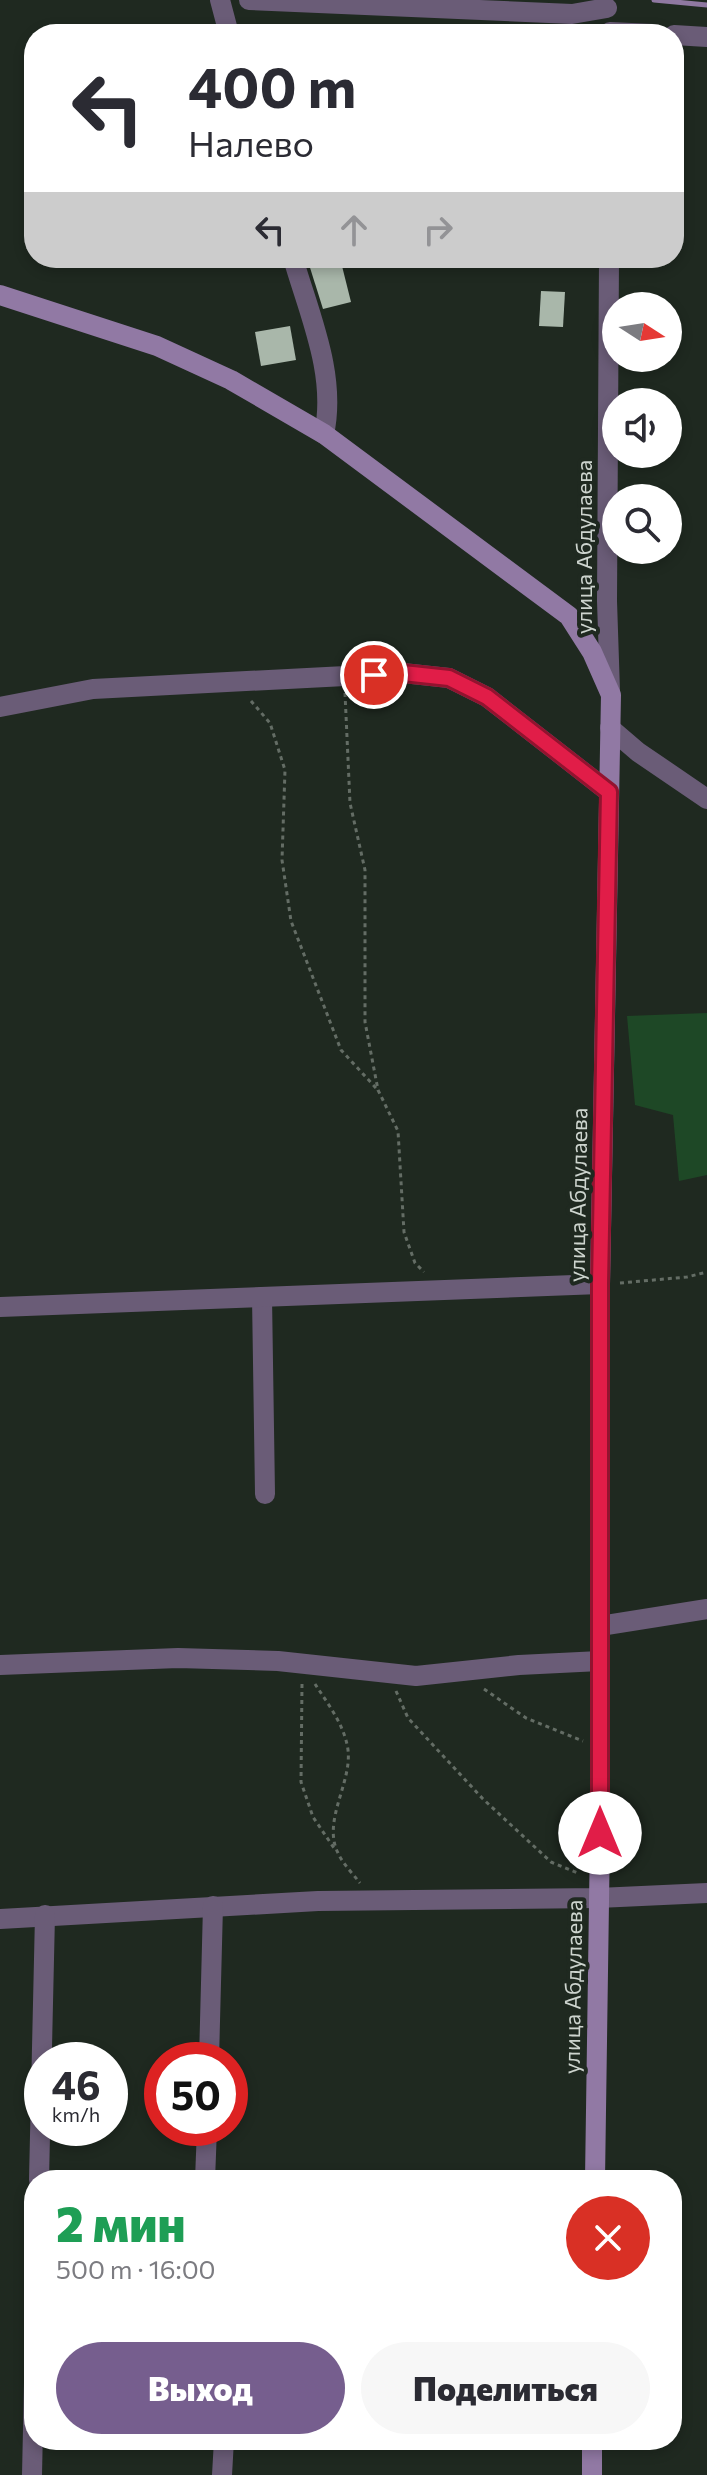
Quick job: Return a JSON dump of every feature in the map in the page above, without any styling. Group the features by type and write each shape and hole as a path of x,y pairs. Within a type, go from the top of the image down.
{"main road":[{"path":"0,295 157,346 231,380 324,434 569,616 592,652 611,695"},
{"name":"улица Абдулаева","path":"595,2170 600,1748 600,1284 611,695"},
{"path":"592,2450 592,2475"}],"street":[{"path":"220,0 226,24"},
{"path":"249,0 572,14 606,4 609,24"},
{"path":"684,36 707,37"},
{"path":"296,268 327,378 329,413 324,434"},
{"name":"улица Абдулаева","path":"609,268 607,601 611,695"},
{"path":"0,707 93,689 403,673 449,678 487,697 609,792"},
{"path":"610,728 638,752 707,799"},
{"path":"0,1307 600,1284"},
{"path":"262,1297 265,1494"},
{"path":"600,1626 707,1609"},
{"path":"0,1665 178,1658 302,1664 416,1676 519,1665 600,1661"},
{"path":"0,1919 213,1906 373,1902 598,1890 707,1893"},
{"path":"209,2042 213,1906"},
{"path":"39,2170 45,1915"},
{"path":"205,2170 206,2146"},
{"path":"32,2475 33,2450"},
{"path":"222,2475 223,2450"}],"path":[{"path":"345,677 350,803 365,870 365,1022 378,1090 398,1131 404,1232 415,1263 443,1290"},
{"path":"236,682 270,723 285,770 282,860 291,921 341,1050 378,1090"},
{"path":"600,1284 687,1277 707,1272"},
{"path":"302,1664 337,1717 348,1750 334,1822 337,1852"},
{"path":"302,1664 301,1782 313,1817 373,1902"},
{"path":"387,1673 408,1718 483,1799 551,1862 598,1890"},
{"path":"461,1673 526,1718 600,1748"}],"green space":[{"path":"707,1013 707,1175 679,1181 673,1115 635,1105 627,1016"}],"building":[{"path":"310,268 342,268 351,302 323,309"},
{"path":"541,291 565,292 563,327 539,326"},
{"path":"290,326 296,360 261,366 255,332"}],"waterway":[{"path":"654,0 707,5"}],"route":[{"path":"374,675 403,673 449,678 487,697 609,792 600,1284 600,1833"}]}
